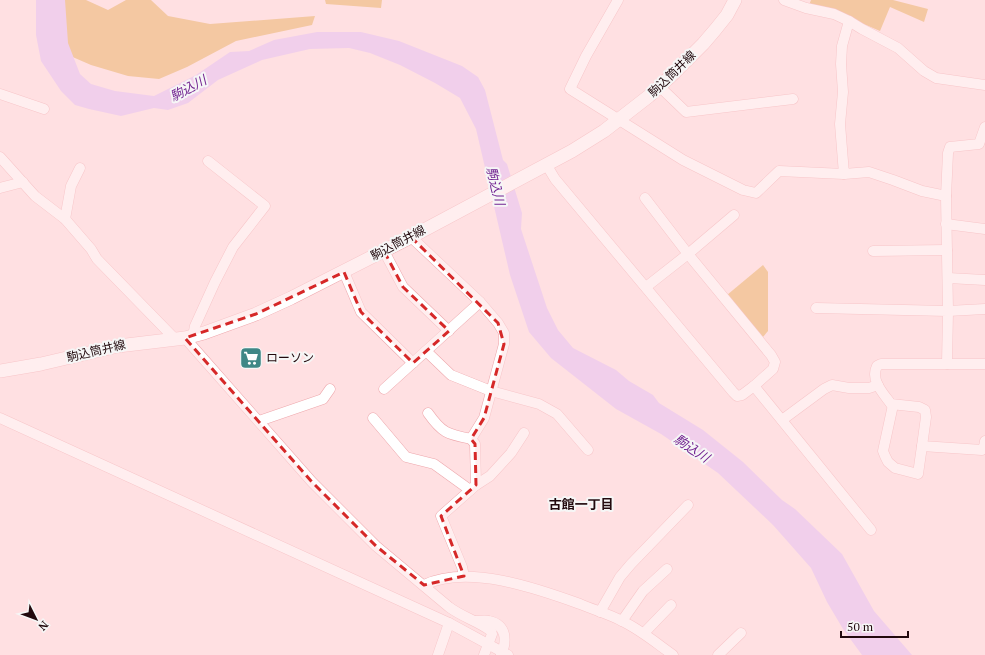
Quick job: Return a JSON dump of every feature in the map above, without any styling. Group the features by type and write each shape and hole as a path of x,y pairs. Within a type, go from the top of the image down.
{"main road":[{"name":"駒込筒井線","path":"0,371 41,364 118,346 185,337 256,314 344,272 589,141 620,120 660,87 702,44 727,15 735,0"}],"street":[{"path":"618,0 586,56 570,89 683,160 751,193 756,193 779,171 844,174 869,172 894,180 922,192 946,196"},
{"path":"784,0 806,8 834,14 849,21 898,48 924,71 936,78 985,85"},
{"path":"844,174 840,124 843,92 840,64 842,46 849,21"},
{"path":"660,87 686,112 793,99"},
{"path":"0,94 44,109"},
{"path":"947,364 948,278 946,196 948,152 950,147 979,144 985,126"},
{"path":"0,156 35,196 65,218 91,249 97,260 185,337 312,482 380,550 457,612 476,621 492,632 489,645 484,655"},
{"path":"185,337 195,326 233,247 265,206 208,161"},
{"path":"546,164 555,178 733,392 737,396 742,395 773,369 775,362 771,355 688,254 645,198"},
{"path":"65,218 71,186 80,168"},
{"path":"0,188 23,182"},
{"path":"646,287 734,215"},
{"path":"946,224 985,229"},
{"path":"411,237 480,302 498,323 504,333 504,344 484,418 471,439"},
{"path":"873,251 947,250"},
{"path":"384,251 403,287 449,331"},
{"path":"344,272 361,312 413,363"},
{"path":"948,278 985,280"},
{"path":"384,389 480,302"},
{"path":"816,308 948,311 985,309"},
{"path":"426,351 451,375 491,391 539,404 557,414 588,450"},
{"path":"893,405 883,451 888,462 896,468 918,474 926,417 925,410 920,407 891,404 878,385 874,376 877,366 881,364 985,364"},
{"path":"782,420 824,389 832,385 849,388 869,388 878,385"},
{"path":"754,386 871,530"},
{"path":"259,421 323,399 330,389"},
{"path":"428,413 438,428 449,434 471,439 475,444 473,487"},
{"path":"0,418 449,624 504,654 505,637 501,627 489,620 476,621"},
{"path":"373,418 406,457 434,464 473,487"},
{"path":"464,576 462,567 441,516 473,487 490,476 511,453 524,433"},
{"path":"922,446 982,450 985,441"},
{"path":"600,612 620,578 631,564 688,505"},
{"path":"622,621 643,591 667,569"},
{"path":"424,585 434,580 464,576 520,585 559,597 622,621 644,633 673,655"},
{"path":"644,633 671,605"},
{"path":"438,655 449,624"},
{"path":"718,655 741,633"}],"highlighted area":[{"path":"411,237 498,323 504,344 484,418 471,439 475,444 476,485 441,516 464,576 424,585 376,546 312,482 185,338 256,314 344,272 361,312 413,363 449,331 403,287 384,251"}],"shaded area":[{"path":"61,0 86,0 108,10 126,0 151,0 168,16 210,24 315,16 312,25 236,41 187,67 159,79 128,76 91,65 68,55"},
{"path":"325,0 382,0 381,8 326,4"},
{"path":"811,0 893,0 928,9 924,22 890,7 880,31 845,16 809,5"},
{"path":"763,265 768,272 768,331 763,337 727,295"}],"water":[{"name":"駒込川","path":"36,0 65,0 68,43 80,74 91,84 115,91 154,96 196,75 230,52 249,51 274,40 317,32 361,32 399,41 462,66 478,77 485,90 503,160 507,164 522,213 521,229 547,308 558,330 573,348 616,370 629,381 653,395 659,403 703,430 743,462 782,500 795,509 842,554 874,611 912,655 862,655 843,629 827,602 811,568 773,525 718,473 661,434 616,409 551,358 529,332 510,275 476,129 460,98 400,65 370,53 349,48 310,49 262,60 218,80 188,103 168,110 154,108 121,116 89,109 75,105 61,91 41,61 36,35"}],"place":[{"name":"ローソン","path":"251,358"}],"district":[{"name":"古館一丁目","path":"581,504"}]}
